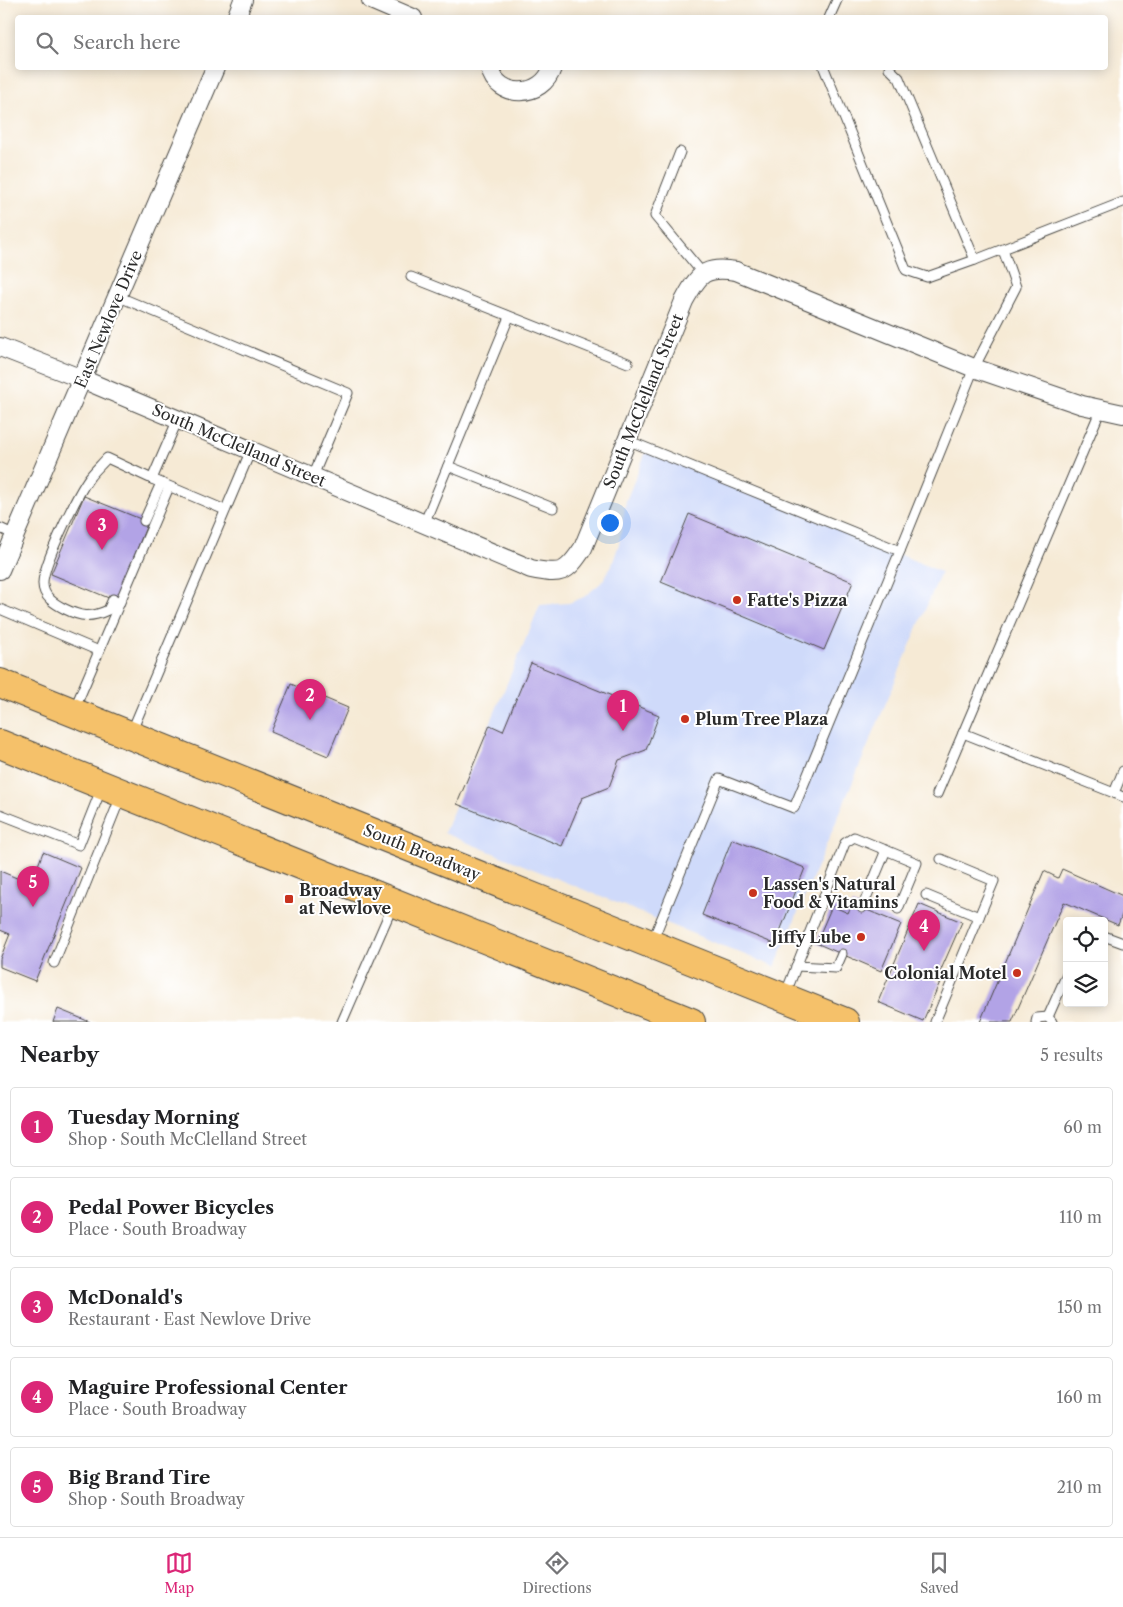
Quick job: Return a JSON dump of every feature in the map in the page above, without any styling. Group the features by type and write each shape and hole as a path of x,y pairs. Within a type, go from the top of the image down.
{"main road":[{"name":"South Broadway","path":"0,683 845,1022"},
{"path":"0,744 394,903 663,1017 691,1022"}],"street":[{"path":"237,15 243,0"},
{"path":"371,0 406,15"},
{"name":"East Newlove Drive","path":"0,570 8,532 82,379 214,70"},
{"path":"491,70 496,80 504,87 514,92 525,92 535,89 544,82 551,70"},
{"path":"704,274 716,268 736,271 974,368 1082,405 1123,414"},
{"name":"South McClelland Street","path":"0,347 82,379 531,568 552,573 570,567 583,548 684,301 697,279 704,274"}],"lane":[{"path":"830,15 837,0"},
{"path":"825,70 906,270 927,277 1003,250 1123,202"},
{"path":"891,70 898,78 975,260"},
{"path":"680,152 655,216 704,274"},
{"path":"651,944 720,779 794,808 974,368 1016,286 1003,250"},
{"path":"411,277 628,363"},
{"path":"117,296 348,393 313,476"},
{"path":"424,524 509,317"},
{"path":"938,794 1101,409"},
{"path":"73,712 99,651 161,483 178,419"},
{"path":"627,440 900,551"},
{"path":"130,735 251,450"},
{"path":"113,599 108,610 95,617 73,613 53,603 45,594 43,586 48,564 79,494 90,477 107,458 225,510"},
{"path":"448,466 553,508"},
{"path":"144,521 161,483"},
{"path":"0,610 99,651"},
{"path":"963,733 1123,797"},
{"path":"1114,793 1123,771"},
{"path":"0,814 79,845 112,789"},
{"path":"54,963 112,789"},
{"path":"784,998 845,843 854,836 916,862 898,909"},
{"path":"862,908 886,850"},
{"path":"935,1022 994,881 941,859"},
{"path":"926,895 979,917"},
{"path":"342,1022 394,903"},
{"path":"1108,937 1123,943"},
{"path":"796,966 836,968 842,954"},
{"path":"1036,1022 1037,1018 1050,1019 1063,985"}],"shaded area":[{"name":"Plum Tree Plaza","path":"648,447 941,572 775,967 444,833 540,605 569,603 584,597 602,582 612,565 619,544 626,501"}],"building":[{"path":"84,496 148,522 116,601 51,574"},
{"path":"689,514 853,582 824,650 661,582"},
{"path":"531,663 659,715 646,750 619,760 609,787 582,798 562,846 457,804 490,725 503,731"},
{"path":"291,684 348,708 328,756 271,732"},
{"path":"732,839 805,868 775,944 702,915"},
{"path":"43,852 81,868 35,981 0,967 0,959 10,934 0,930 0,871 31,884"},
{"name":"Colonial Motel","path":"1062,869 1123,896 1123,912 1118,925 1108,921 1108,917 1099,917 1064,902 1012,1022 980,1022 1044,871 1058,878"},
{"path":"852,904 901,924 881,971 816,943 832,906 848,913"},
{"path":"919,904 962,922 936,981 940,982 923,1021 878,1002"},
{"path":"58,1009 90,1022 53,1022"}],"place":[{"name":"McDonald's","path":"102,550"},
{"name":"Fatte's Pizza","path":"737,600"},
{"name":"Plum Tree Plaza","path":"685,719"},
{"name":"Pedal Power Bicycles","path":"310,720"},
{"name":"Tuesday Morning","path":"623,731"},
{"name":"Lassen's Natural Food & Vitamins","path":"753,893"},
{"name":"Broadway at Newlove","path":"289,899"},
{"name":"Big Brand Tire","path":"33,907"},
{"name":"Jiffy Lube","path":"861,937"},
{"name":"Maguire Professional Center","path":"924,951"},
{"name":"Colonial Motel","path":"1017,973"}]}
